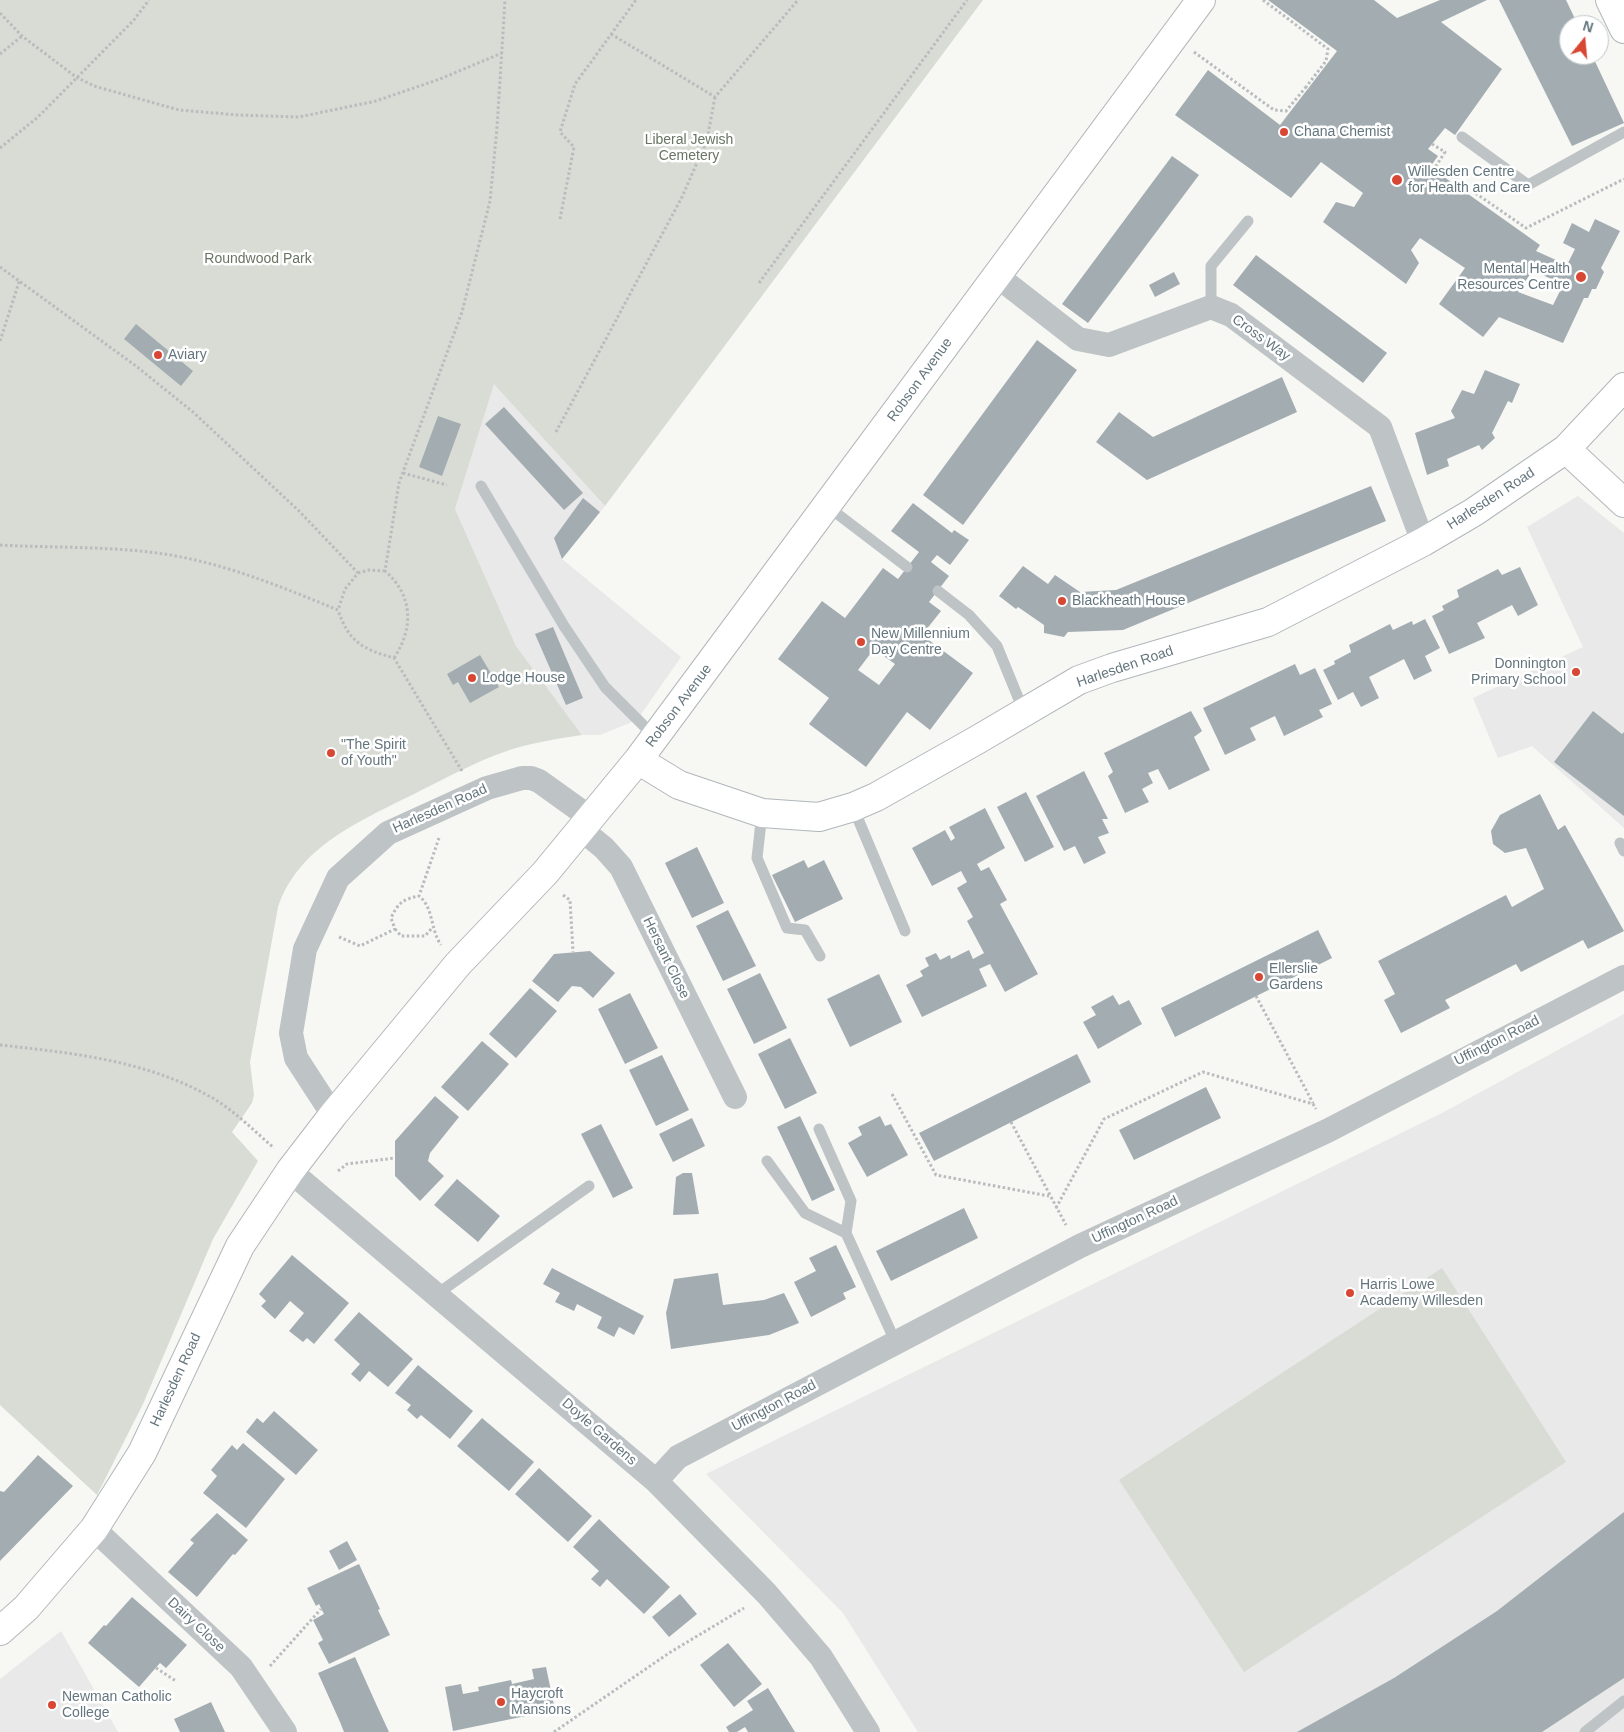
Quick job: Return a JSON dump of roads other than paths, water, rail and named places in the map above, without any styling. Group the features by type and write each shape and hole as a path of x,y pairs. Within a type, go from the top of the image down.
{"street":[{"name":"Robson Avenue","path":"638,760 1201,0"},
{"path":"1610,0 1624,29"},
{"path":"997,276 1078,339 1109,346 1211,307"},
{"name":"Cross Way","path":"1211,307 1232,316 1380,427 1423,542"},
{"name":"Harlesden Road","path":"0,1631 26,1608 94,1529 142,1453 240,1246 290,1171 333,1115 458,964 545,873 638,760 679,785 762,813 819,817 853,807 876,797 1079,680 1112,668 1268,622 1423,542 1474,512 1566,449 1624,387"},
{"path":"1566,449 1624,503"},
{"name":"Harlesden Road","path":"333,1115 296,1058 291,1032 306,949 338,878 388,832 506,781 531,778 539,781 587,824"},
{"name":"Hersant Close","path":"587,824 621,868 735,1097"},
{"name":"Uffington Road","path":"656,1482 678,1457 895,1341 1080,1246 1327,1130 1624,976"},
{"name":"Doyle Gardens","path":"290,1171 656,1482 767,1594 821,1657 868,1732"},
{"name":"Dairy Close","path":"94,1529 228,1655 253,1685 285,1732"}],"lane":[{"path":"1462,137 1528,185 1624,132"},
{"path":"1211,307 1211,266 1248,221"},
{"path":"482,486 564,626 605,687 656,738"},
{"path":"827,506 907,567"},
{"path":"938,591 969,615 997,646 1024,712"},
{"path":"853,807 905,932"},
{"path":"762,813 757,858 786,928 805,930 820,956"},
{"path":"819,1129 851,1201 846,1233 895,1341"},
{"path":"767,1161 805,1213 846,1233"},
{"path":"437,1294 589,1186"},
{"path":"1585,1732 1624,1701"}],"place":[{"name":"Chana Chemist","path":"1284,132"},
{"name":"Willesden Centre for Health and Care","path":"1397,180"},
{"name":"Mental Health Resources Centre","path":"1581,277"},
{"name":"Aviary","path":"158,355"},
{"name":"Blackheath House","path":"1062,601"},
{"name":"New Millennium Day Centre","path":"861,642"},
{"name":"Donnington Primary School","path":"1576,672"},
{"name":"Lodge House","path":"472,678"},
{"name":"\"The Spirit of Youth\"","path":"331,753"},
{"name":"Ellerslie Gardens","path":"1259,977"},
{"name":"Harris Lowe Academy Willesden","path":"1350,1293"},
{"name":"Haycroft Mansions","path":"501,1702"},
{"name":"Newman Catholic College","path":"52,1705"}],"park label":[{"name":"Liberal Jewish Cemetery","path":"689,148"},
{"name":"Roundwood Park","path":"258,259"}]}
